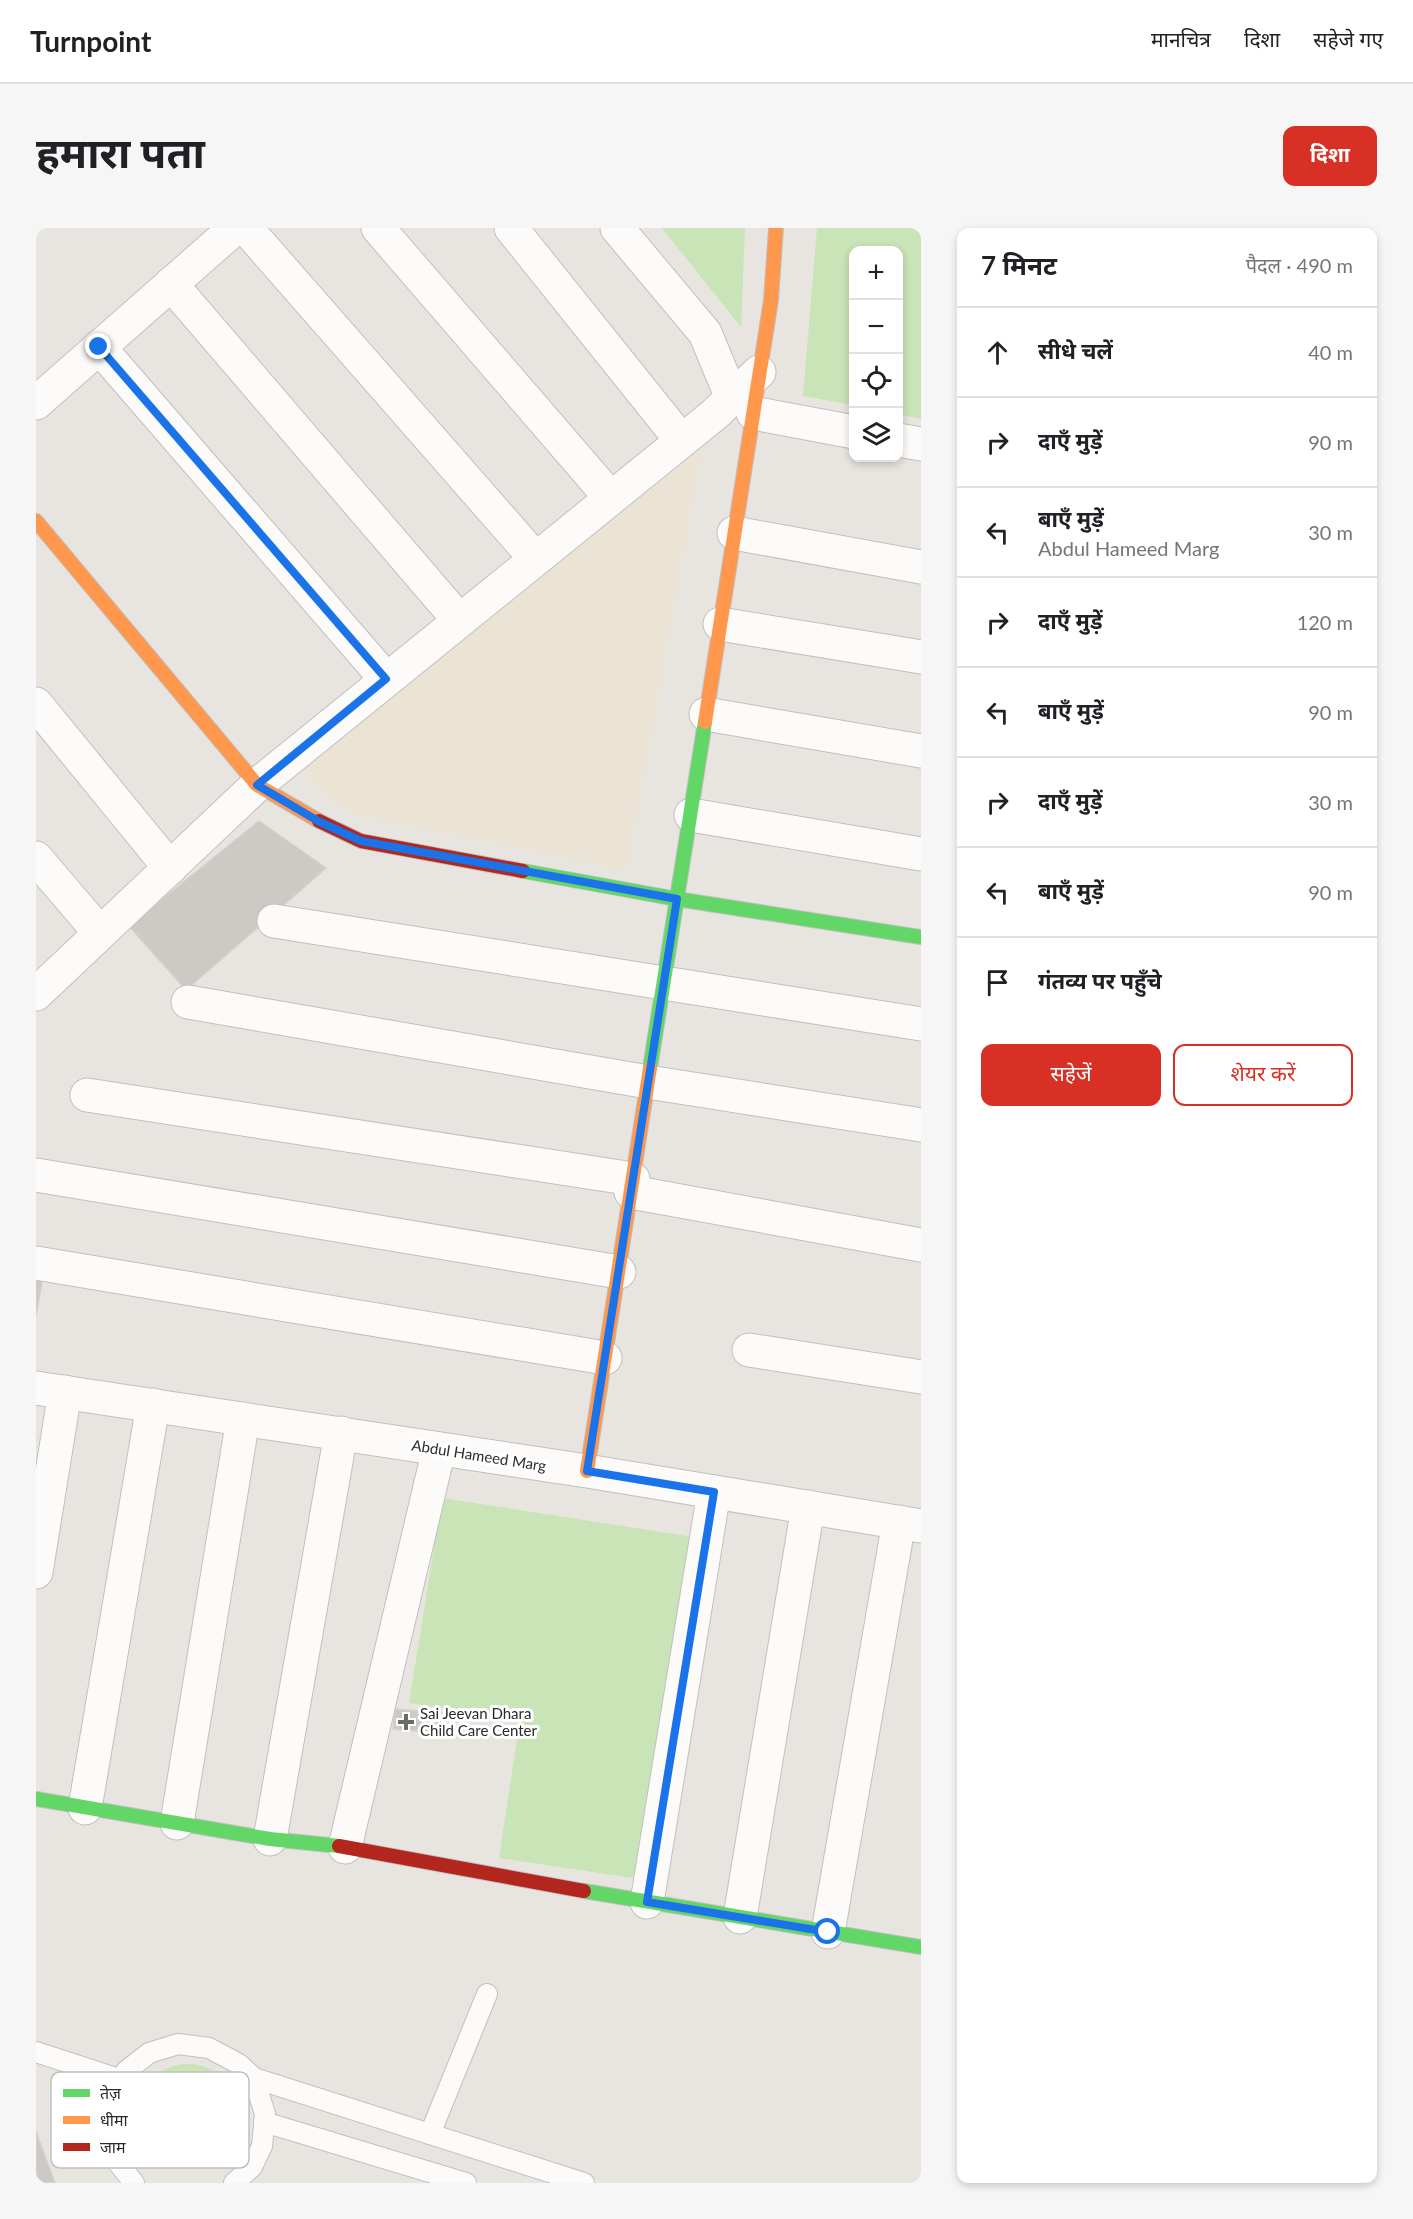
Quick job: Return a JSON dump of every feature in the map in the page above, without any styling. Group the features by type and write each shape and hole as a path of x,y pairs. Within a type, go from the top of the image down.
{"street":[{"path":"246,228 535,558"},
{"path":"378,228 610,497"},
{"path":"511,228 681,440"},
{"path":"617,228 705,333 743,405"},
{"path":"587,1471 734,533 743,405 759,372 771,300 776,228"},
{"path":"36,403 171,284 215,234"},
{"path":"171,284 459,620"},
{"path":"99,347 386,679"},
{"path":"37,991 257,785 715,414 743,405 849,431"},
{"path":"903,441 921,444"},
{"path":"36,521 257,785 318,821 361,841 677,899 921,937"},
{"path":"734,533 921,567"},
{"path":"720,624 921,657"},
{"path":"36,704 170,868"},
{"path":"706,714 921,752"},
{"path":"691,815 921,854"},
{"path":"36,858 100,933"},
{"path":"274,921 921,1024"},
{"path":"188,1002 648,1082 921,1125"},
{"path":"87,1095 632,1186 921,1245"},
{"path":"36,1175 619,1272"},
{"path":"36,1263 605,1358"},
{"path":"749,1350 921,1377"},
{"path":"36,1572 50,1390"},
{"name":"Abdul Hameed Marg","path":"50,1390 587,1471 910,1524"},
{"path":"85,1808 153,1405"},
{"path":"177,1823 243,1419"},
{"path":"270,1839 341,1433"},
{"path":"345,1847 439,1449"},
{"path":"647,1902 714,1492"},
{"path":"740,1917 808,1507"},
{"path":"828,1932 910,1524"},
{"path":"36,1799 270,1839 345,1847 647,1902 828,1932 920,1943"}],"lane":[{"path":"430,2134 487,1994"},
{"path":"126,2072 149,2053 178,2044 209,2048 239,2064 248,2072"},
{"path":"36,2052 100,2072"},
{"path":"249,2073 254,2078 576,2182"},
{"path":"234,2183 252,2167 262,2146 265,2114 254,2078"},
{"path":"264,2122 466,2183"},
{"path":"122,2168 134,2183"}],"shaded area":[{"path":"702,449 627,871 351,814 299,772"}],"green space":[{"path":"662,228 745,228 741,327"},
{"path":"817,228 921,228 921,419 903,415 903,246 849,246 849,404 803,396"},
{"path":"442,1498 693,1537 639,1879 499,1858 520,1720 409,1703"},
{"path":"188,2064 208,2068 215,2072 161,2072 178,2065"}],"building":[{"path":"259,821 326,868 186,990 129,926"},
{"path":"36,1275 43,1276 36,1315"},
{"path":"395,1709 441,1713 439,1733 393,1729"},
{"path":"36,2132 55,2183 36,2183"}],"traffic: fast":[{"path":"650,1068 705,722"},
{"path":"523,871 677,899 921,937"},
{"path":"36,1799 270,1839 339,1846"},
{"path":"584,1891 921,1947"}],"traffic: slow":[{"path":"705,722 771,300 776,228"},
{"path":"36,521 257,785 319,821"},
{"path":"587,1471 650,1068"}],"traffic: jam":[{"path":"319,821 361,841 523,871"},
{"path":"339,1846 584,1891"}],"place":[{"name":"Sai Jeevan Dhara Child Care Center","path":"406,1722"}],"route":[{"path":"99,347 386,679 257,785 318,821 361,841 677,899 587,1471 714,1492 647,1902 828,1932"}]}
